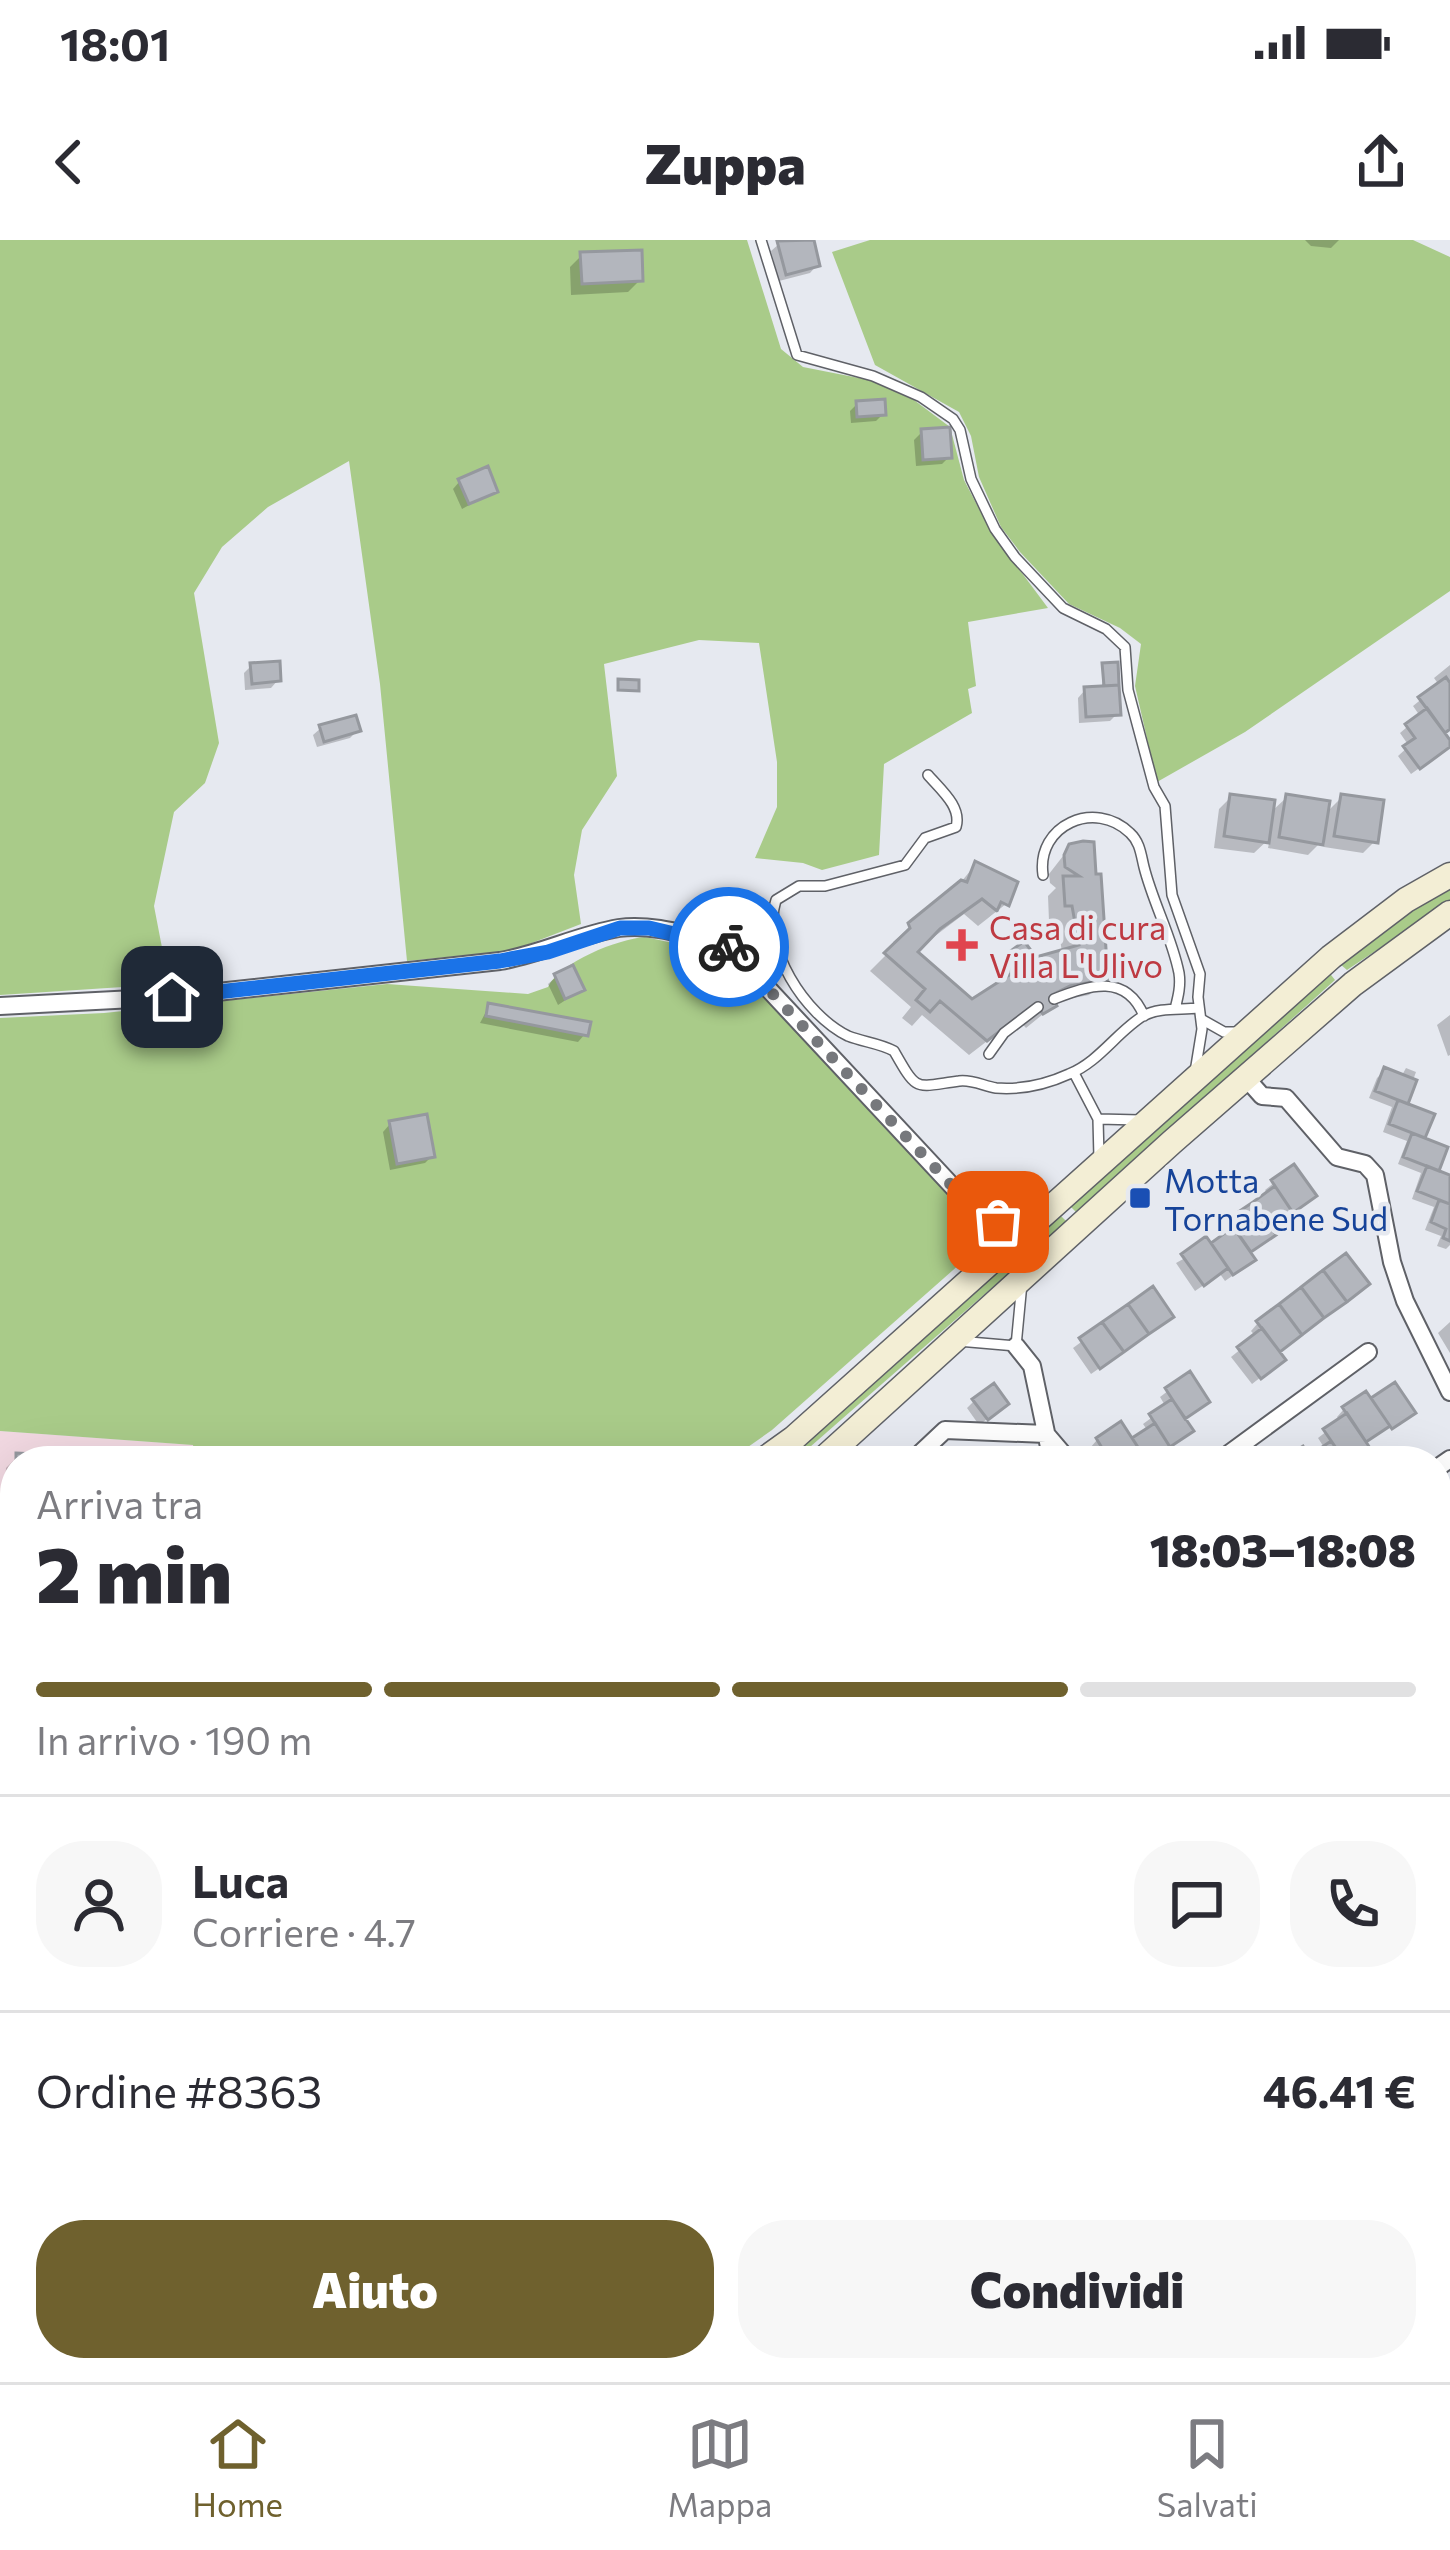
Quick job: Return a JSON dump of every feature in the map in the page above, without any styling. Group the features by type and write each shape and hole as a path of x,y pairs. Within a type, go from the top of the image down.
{"main road":[{"path":"783,1446 1248,1031 1387,914 1450,875"},
{"path":"838,1446 1353,984 1450,913"}],"street":[{"path":"0,1006 172,997 500,961 548,952 620,928 649,928 722,943 967,1202 987,1246 971,1280"},
{"path":"1246,1078 1262,1096 1286,1098 1337,1156 1365,1164 1375,1174 1405,1301 1450,1392"},
{"path":"967,1202 998,1222 1035,1222"},
{"path":"1016,1346 1032,1366 1049,1446"},
{"path":"1240,1446 1368,1352"},
{"path":"928,1446 945,1430 1046,1434 1056,1446"}],"lane":[{"path":"761,240 797,355 873,376 921,397 953,419 971,479 995,529 1015,557 1063,608 1106,629 1125,647 1128,690 1154,787 1165,806 1172,895 1200,974 1200,1054 1194,1079"},
{"path":"928,776 956,808 956,827 925,838 905,865 825,886 787,889 776,900 770,918 779,958 829,1023 850,1037 894,1051 906,1076 933,1087 962,1080 1022,1088 1074,1073 1144,1016 1174,1009 1200,1013 1224,1032 1248,1031"},
{"path":"1043,875 1041,858 1048,838 1063,824 1110,821 1129,832 1139,846 1180,975 1174,1009"},
{"path":"1054,999 1115,986 1128,991 1144,1016"},
{"path":"989,1054 1004,1033 1038,1007"},
{"path":"1074,1073 1098,1119 1098,1165"},
{"path":"1098,1119 1149,1119"},
{"path":"953,1341 1016,1346 1023,1278"}],"shaded area":[{"path":"0,1431 194,1446 0,1446"}],"green space":[{"path":"0,240 747,240 781,349 803,367 869,380 914,400 950,427 964,480 990,530 1048,608 968,622 976,686 968,689 972,713 884,764 879,855 822,870 755,858 777,807 777,762 759,643 699,640 604,664 617,776 582,830 574,875 581,924 511,951 407,961 380,684 349,461 268,507 222,547 194,593 219,743 205,783 174,812 154,906 169,984 0,995"},
{"path":"870,240 1413,240 1450,257 1450,591 1245,732 1157,782 1135,686 1141,644 1120,628 1069,604 1020,552 1001,527 979,477 971,436 959,412 875,365 832,252"},
{"path":"1450,889 1450,901 1347,970 1340,964 1404,915"},
{"path":"645,937 729,955 972,1222 978,1248 772,1430 749,1446 193,1446 0,1431 0,1018 104,1013 387,984 528,994 548,987 564,969 591,953"},
{"path":"1328,971 1335,980 1077,1213 1070,1206"},
{"path":"1059,1214 1067,1222 811,1446 796,1446"}],"building":[{"path":"814,240 820,266 786,275 777,241"},
{"path":"642,250 643,281 582,284 580,252"},
{"path":"885,399 886,415 857,417 856,401"},
{"path":"950,427 952,458 923,460 921,429"},
{"path":"488,466 498,492 469,504 458,479"},
{"path":"280,661 281,681 252,684 250,663"},
{"path":"1118,662 1119,685 1104,686 1102,663"},
{"path":"1446,677 1450,729 1445,733 1418,697"},
{"path":"618,679 639,680 639,691 618,690"},
{"path":"1119,685 1121,715 1086,717 1084,687"},
{"path":"1427,708 1450,747 1420,769 1403,746 1415,738 1405,724"},
{"path":"356,715 361,731 324,742 319,725"},
{"path":"1230,794 1275,800 1269,843 1224,836"},
{"path":"1286,794 1330,801 1323,845 1279,837"},
{"path":"1341,794 1384,800 1378,843 1334,836"},
{"path":"1094,842 1096,874 1101,874 1108,979 1070,986 1052,995 1057,1006 1043,1014 1035,1004 987,1041 940,1001 930,1012 916,1000 925,989 884,953 910,928 908,923 961,880 967,882 975,861 1018,882 1009,906 1001,902 997,911 982,899 940,929 918,952 972,999 1017,970 1008,953 1024,941 1036,957 1079,945 1072,906 1065,906 1063,876 1079,876 1065,867 1064,855 1069,844"},
{"path":"573,965 585,990 565,999 554,974"},
{"path":"488,1003 591,1022 588,1036 486,1016"},
{"path":"1384,1067 1417,1080 1408,1104 1375,1091"},
{"path":"1398,1100 1435,1114 1425,1138 1389,1124"},
{"path":"427,1114 435,1157 397,1164 389,1121"},
{"path":"1412,1133 1448,1147 1439,1171 1403,1157"},
{"path":"1294,1164 1317,1196 1293,1213 1271,1180"},
{"path":"1427,1166 1450,1175 1450,1204 1417,1191"},
{"path":"1275,1186 1298,1220 1276,1235 1253,1202"},
{"path":"1439,1200 1450,1204 1450,1241 1443,1238 1446,1229 1431,1222"},
{"path":"1253,1202 1276,1235 1251,1252 1228,1219"},
{"path":"1233,1227 1256,1260 1233,1275 1211,1243"},
{"path":"1206,1236 1228,1268 1204,1286 1181,1254"},
{"path":"1346,1253 1370,1284 1347,1302 1323,1270"},
{"path":"1323,1270 1347,1302 1324,1318 1301,1287"},
{"path":"1153,1286 1174,1317 1149,1334 1128,1304"},
{"path":"1301,1287 1324,1318 1302,1335 1279,1304"},
{"path":"1128,1304 1149,1334 1124,1352 1102,1322"},
{"path":"1279,1304 1302,1335 1280,1352 1256,1321"},
{"path":"1102,1322 1124,1352 1100,1369 1079,1338"},
{"path":"1262,1328 1286,1360 1261,1379 1237,1347"},
{"path":"1190,1371 1210,1402 1185,1419 1165,1388"},
{"path":"1395,1382 1416,1413 1392,1429 1371,1398"},
{"path":"994,1383 1009,1404 988,1420 972,1399"},
{"path":"1366,1391 1390,1426 1366,1442 1342,1407"},
{"path":"1172,1399 1194,1431 1169,1446 1149,1414"},
{"path":"1347,1413 1369,1446 1335,1446 1323,1429"},
{"path":"1121,1421 1137,1446 1101,1446 1096,1438"},
{"path":"1155,1423 1169,1446 1137,1446 1132,1438"}],"way so far":[{"path":"729,947 967,1202 998,1222"}],"place":[{"name":"Casa di cura Villa L'Ulivo","path":"962,945"},
{"name":"Motta Tornabene Sud","path":"1140,1198"}],"route":[{"path":"172,997 526,957 620,928 649,928 729,947"}]}
